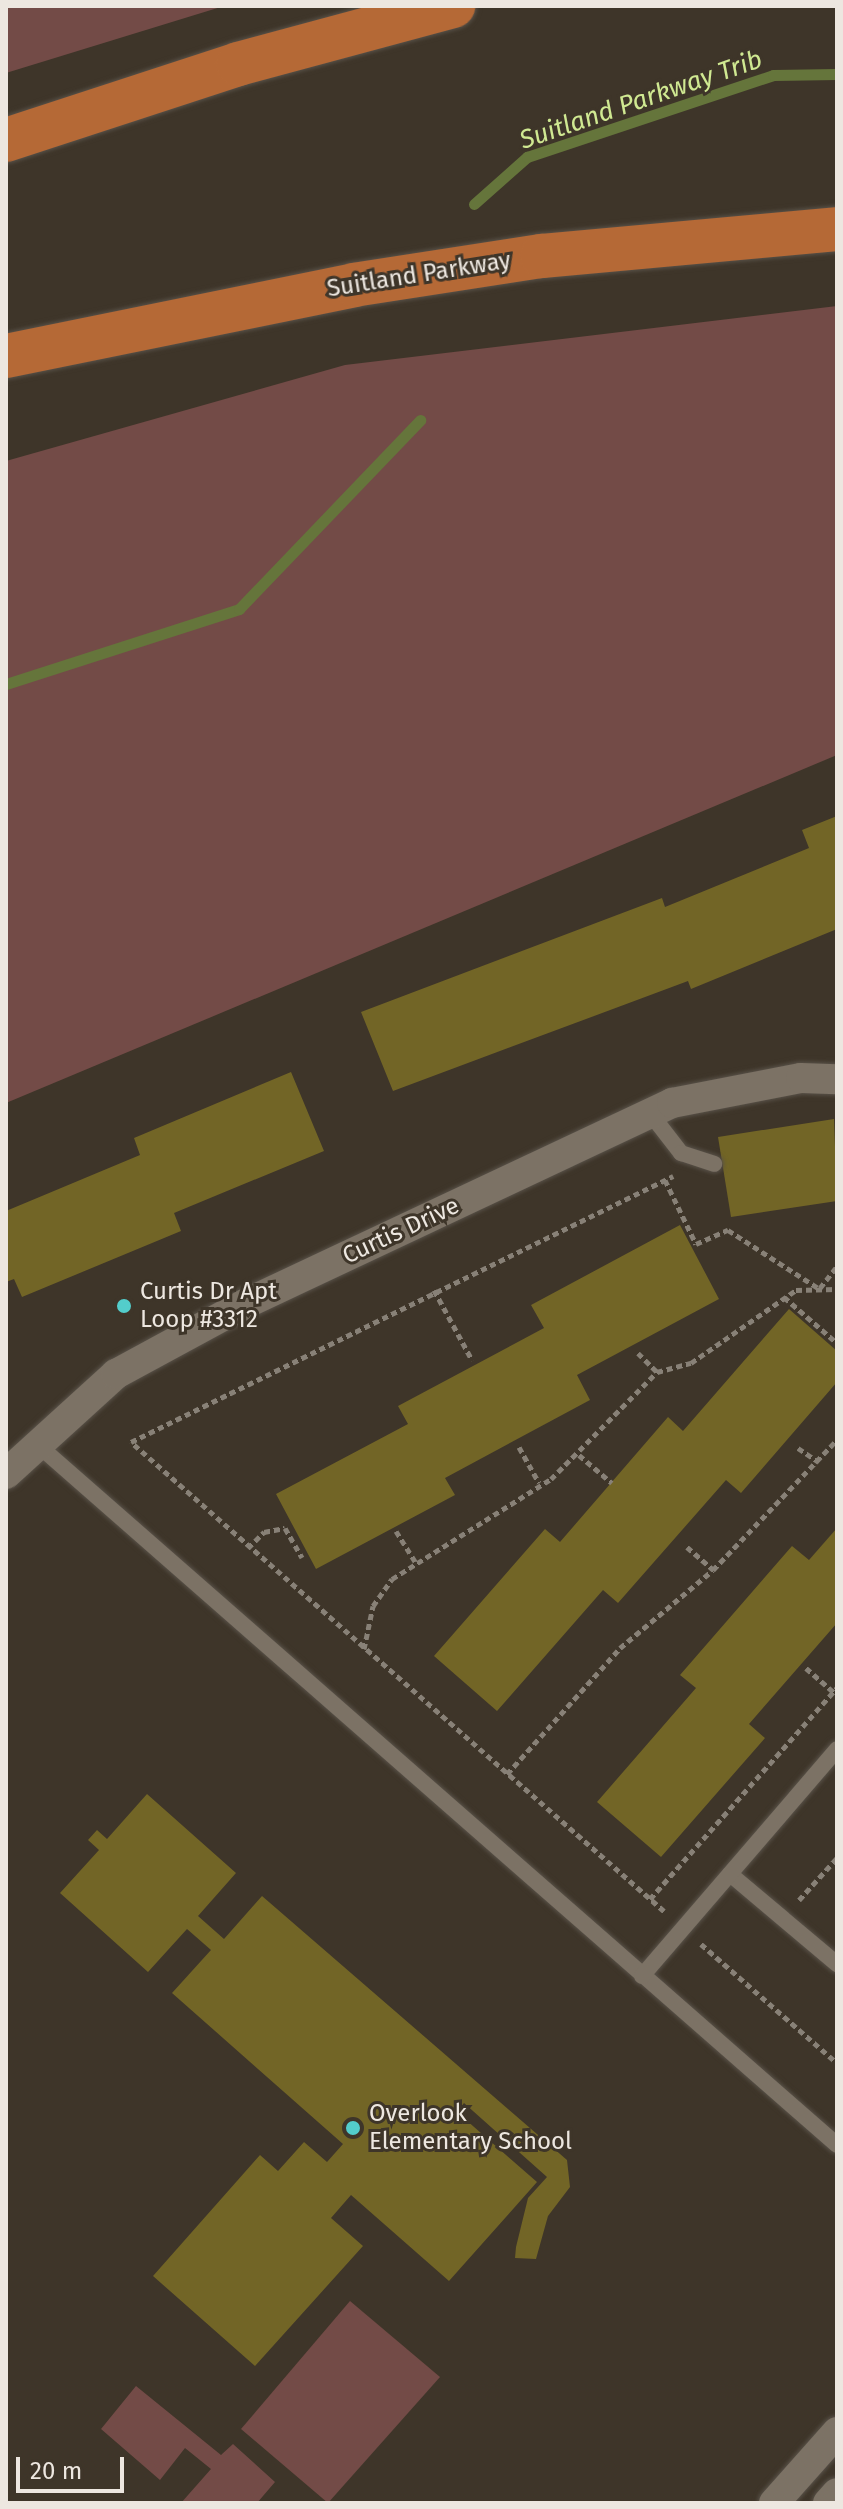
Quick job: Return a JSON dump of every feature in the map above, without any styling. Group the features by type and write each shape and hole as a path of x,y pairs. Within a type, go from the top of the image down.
{"highway":[{"path":"6,140 238,64 453,6"},
{"name":"Suitland Parkway","path":"6,356 154,321 432,273 643,244 837,229"}],"street":[{"name":"Curtis Drive","path":"6,1474 116,1374 247,1303 650,1113 801,1078 837,1079"},
{"path":"774,2503 837,2432"},
{"path":"828,2503 837,2493"}],"lane":[{"path":"650,1113 681,1153 714,1164"},
{"path":"38,1445 837,2145"},
{"path":"642,1976 837,1749"},
{"path":"730,1874 837,1964"}],"path":[{"path":"696,1158 665,1180 434,1290 131,1442 363,1650 837,2063"},
{"path":"665,1180 696,1244 728,1230 819,1288"},
{"path":"819,1288 837,1266"},
{"path":"363,1650 373,1606 415,1561 579,1455 657,1372 691,1363 784,1297 819,1288 837,1289"},
{"path":"434,1290 472,1360"},
{"path":"784,1297 837,1343"},
{"path":"638,1353 657,1372"},
{"path":"507,1774 620,1648 713,1570 837,1440"},
{"path":"519,1447 539,1483"},
{"path":"798,1448 819,1462"},
{"path":"579,1455 612,1483"},
{"path":"248,1548 264,1532 285,1528 302,1558"},
{"path":"396,1531 415,1561"},
{"path":"687,1547 713,1570"},
{"path":"650,1899 835,1690 806,1668"},
{"path":"783,1919 837,1858"}],"shaded area":[{"path":"6,6 224,6 6,73"},
{"path":"837,306 837,755 6,1103 6,461 345,365"},
{"path":"350,2301 440,2377 328,2503 241,2429"},
{"path":"136,2386 221,2455 233,2444 275,2482 257,2503 181,2503 211,2469 185,2448 160,2480 101,2429"}],"building":[{"path":"837,816 837,929 691,989 688,981 393,1091 361,1012 662,898 665,907 809,848 802,830"},
{"path":"291,1072 324,1151 174,1213 181,1231 22,1297 14,1279 6,1282 6,1211 140,1155 134,1138"},
{"path":"834,1119 837,1201 731,1217 718,1137"},
{"path":"680,1225 719,1299 577,1375 590,1400 445,1478 455,1495 316,1569 276,1494 408,1424 398,1406 544,1328 531,1305"},
{"path":"789,1309 837,1351 837,1382 741,1493 726,1480 618,1603 603,1590 497,1711 434,1656 545,1529 560,1542 668,1417 683,1431"},
{"path":"837,1528 837,1623 749,1724 765,1738 661,1857 597,1802 696,1688 680,1675 792,1546 809,1560"},
{"path":"147,1794 236,1873 198,1916 224,1939 262,1896 567,2160 570,2187 548,2216 536,2259 515,2258 516,2247 528,2198 547,2177 464,2103 457,2112 537,2182 449,2281 351,2195 331,2218 363,2246 255,2366 153,2276 260,2155 278,2171 304,2142 327,2162 343,2144 172,1993 211,1950 187,1929 148,1972 60,1893 99,1850 88,1840 97,1830 107,1839"}],"waterway":[{"name":"Suitland Parkway Trib","path":"474,204 527,157 773,75 837,74"},
{"name":"Suitland Parkway Trib","path":"6,684 239,609 420,420"}],"place":[{"name":"Curtis Dr Apt Loop #3312","path":"124,1306"},
{"name":"Overlook Elementary School","path":"353,2128"}]}
